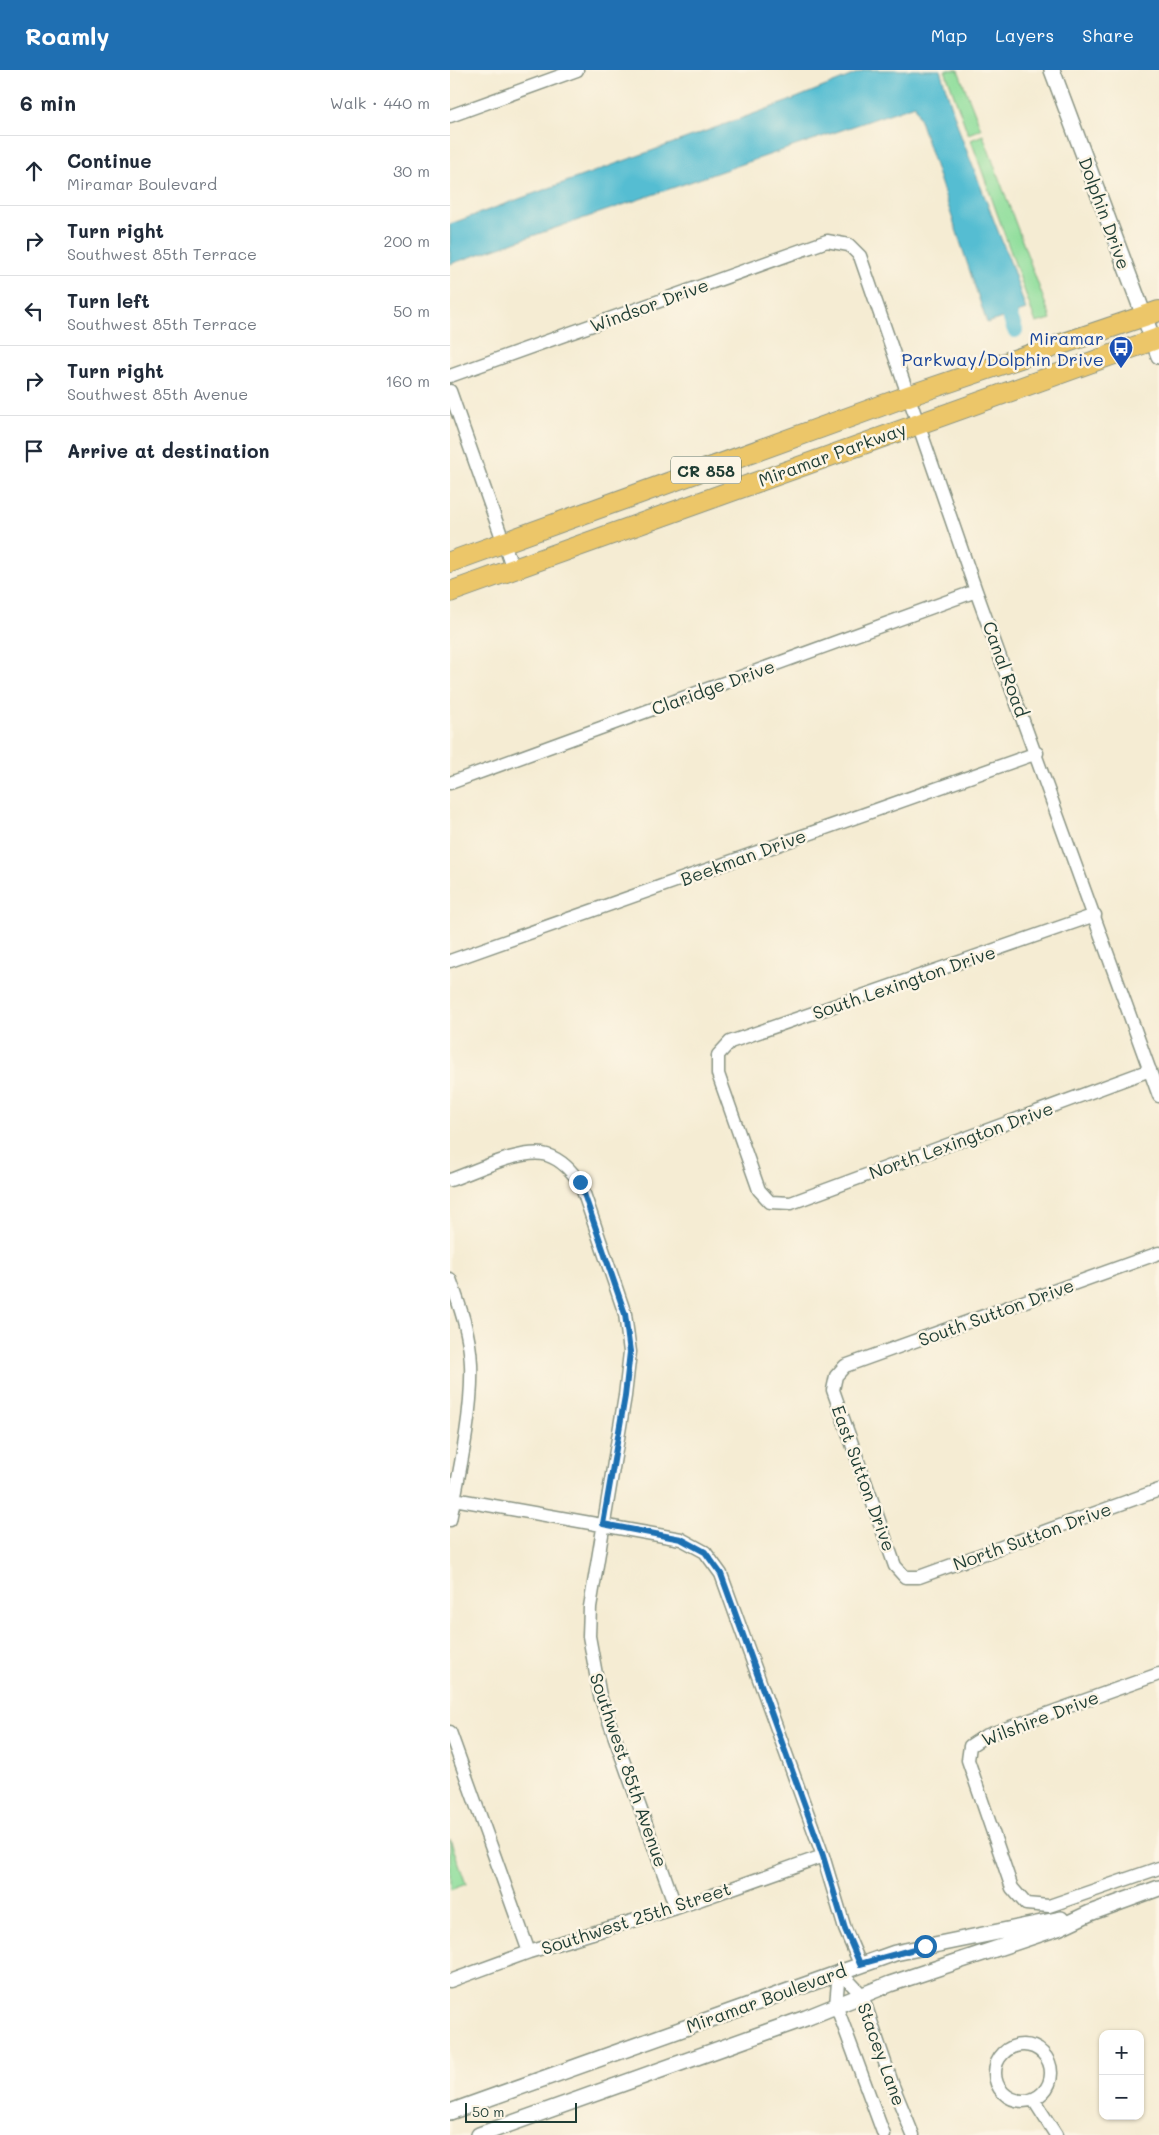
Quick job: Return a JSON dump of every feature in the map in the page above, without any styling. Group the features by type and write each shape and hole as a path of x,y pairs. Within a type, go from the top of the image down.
{"main road":[{"name":"Miramar Parkway","path":"450,562 908,396 1151,314"},
{"name":"Miramar Parkway","path":"450,592 918,423 1157,345"}],"street":[{"path":"450,116 577,70"},
{"name":"Dolphin Drive","path":"1052,70 1151,314 1157,345"},
{"name":"Windsor Drive","path":"450,376 828,241 849,245"},
{"name":"Canal Road","path":"849,245 860,256 976,591 1037,753 1159,1096"},
{"path":"450,391 513,569"},
{"name":"Claridge Drive","path":"450,783 976,591"},
{"name":"Beekman Drive","path":"450,961 1037,753"},
{"name":"South Lexington Drive","path":"770,1202 759,1190 718,1074 718,1055 730,1042 1095,916"},
{"name":"North Lexington Drive","path":"770,1202 791,1203 1150,1070"},
{"name":"Southwest 85th Avenue","path":"450,1180 522,1155 546,1154 567,1166 580,1182 625,1314 630,1352 625,1396 590,1607 588,1636 600,1696 676,1908"},
{"name":"South Sutton Drive","path":"836,1376 845,1366 1159,1253"},
{"path":"450,1279 466,1331 471,1363 470,1394 450,1520"},
{"name":"East Sutton Drive","path":"836,1376 833,1390 895,1566 905,1576"},
{"name":"North Sutton Drive","path":"905,1576 919,1577 1159,1490"},
{"path":"454,1499 681,1539 705,1552 721,1574 823,1856 845,1929 860,1964"},
{"name":"Wilshire Drive","path":"1159,1674 985,1736 970,1746 968,1760 1012,1888 1026,1904 1049,1906 1159,1868"},
{"path":"450,1732 529,1952"},
{"name":"Southwest 25th Street","path":"450,1982 529,1952 676,1908 823,1856"},
{"name":"Miramar Boulevard","path":"479,2135 958,1960 1058,1928 1090,1913 1159,1888"},
{"name":"Miramar Boulevard","path":"450,2112 860,1964 925,1946 1090,1913"},
{"name":"Stacey Lane","path":"839,1971 862,1995 892,2086 913,2135"},
{"name":"Stacey Lane","path":"839,1971 836,2005 884,2135"},
{"path":"1030,2046 1045,2055 1050,2063 1050,2080 1047,2088 1033,2099 1015,2100 1000,2088 996,2080 998,2061 1012,2048 1030,2046"},
{"path":"1033,2099 1056,2135"}],"green space":[{"path":"945,70 958,70 981,129 968,134"},
{"path":"983,135 1051,319 1036,323 971,140"},
{"path":"450,1839 466,1884 450,1890"}],"water":[{"path":"865,70 940,70 961,136 1012,267 1026,310 987,323 915,105 450,264 450,224 789,101"}],"waterway":[{"path":"1002,295 1015,330"}],"place":[{"name":"Miramar Parkway/Dolphin Drive","path":"1121,369"}],"route":[{"path":"580,1182 625,1314 630,1352 625,1396 603,1524 681,1539 705,1552 721,1574 823,1856 845,1929 860,1964 894,1953 925,1946"}]}
